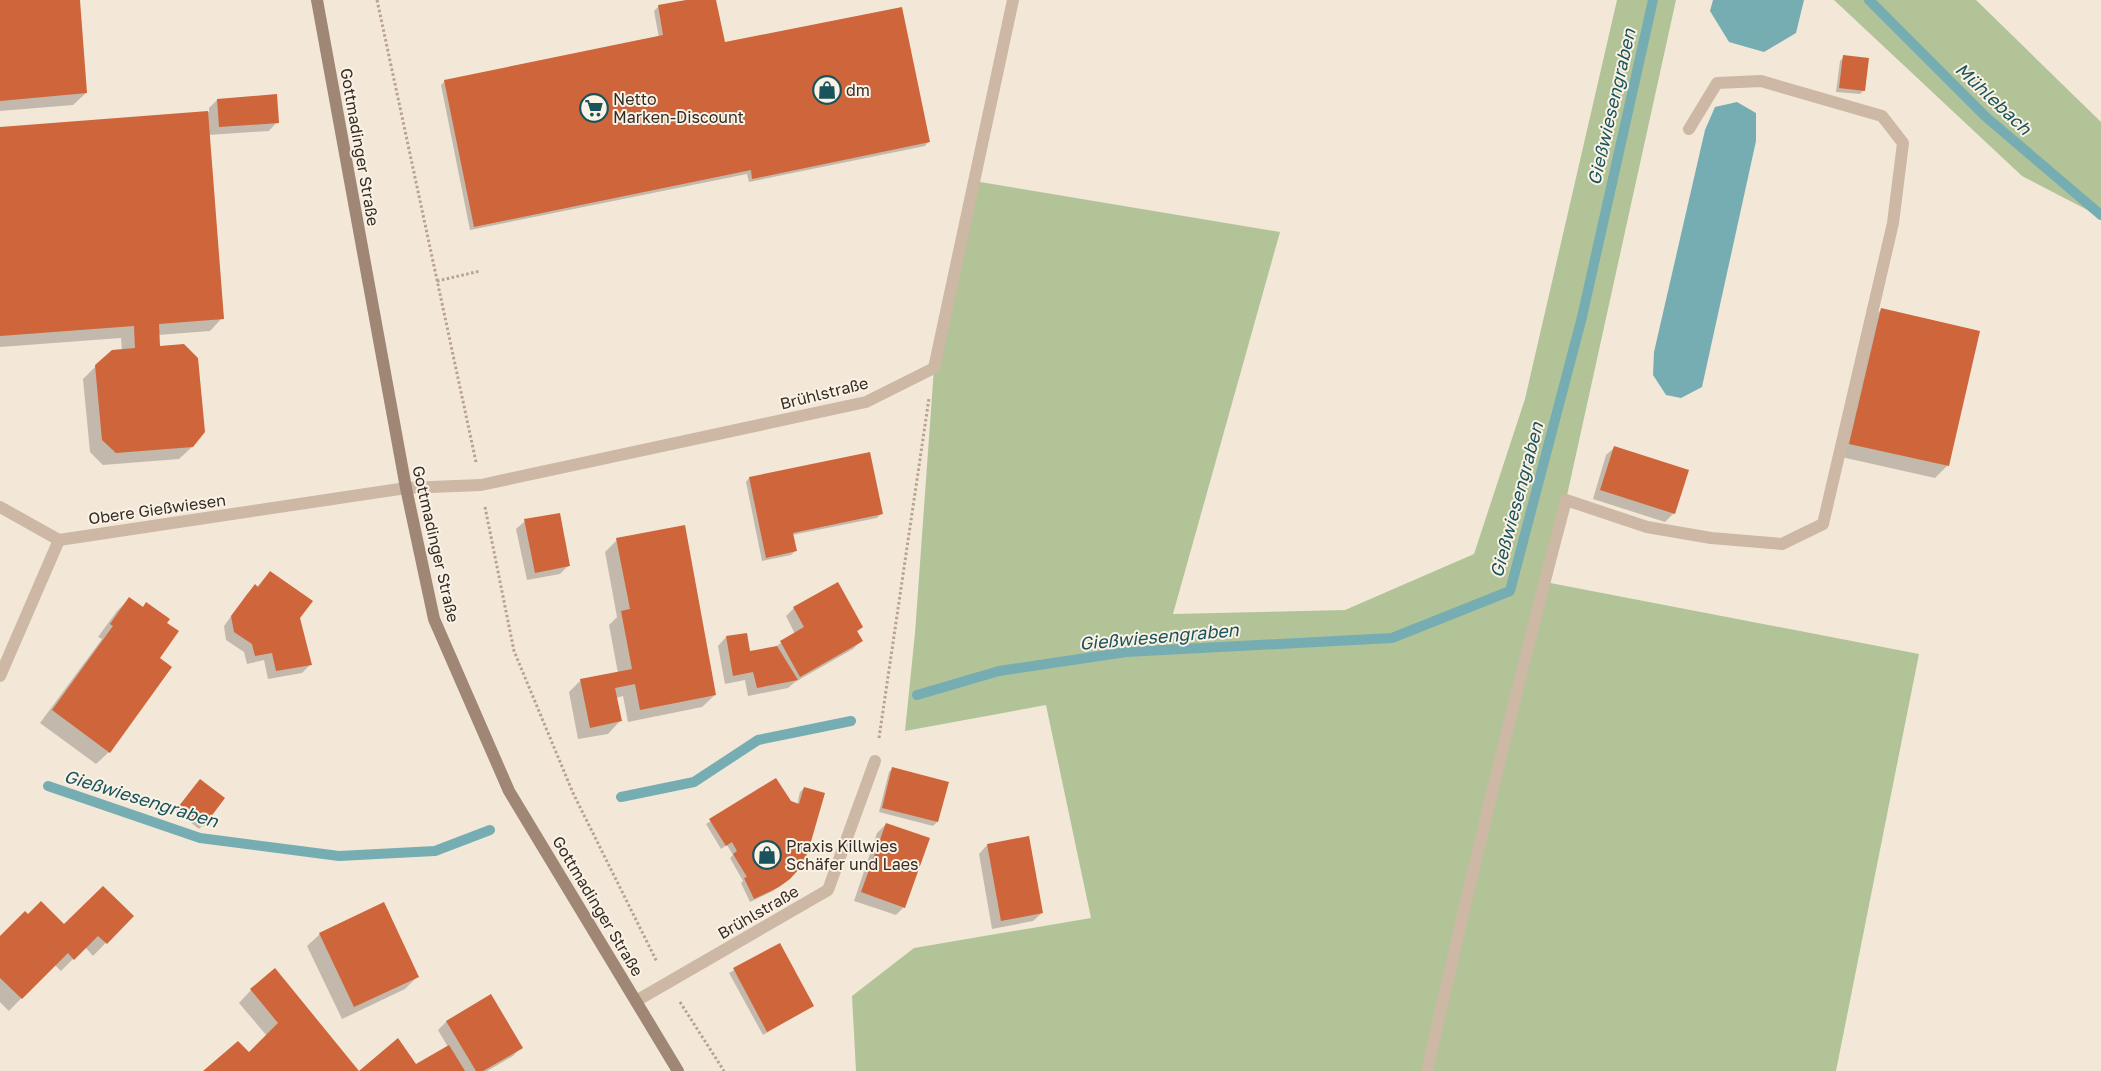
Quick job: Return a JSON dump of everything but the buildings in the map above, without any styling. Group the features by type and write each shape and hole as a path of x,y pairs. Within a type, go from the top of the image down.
{"main road":[{"name":"Gottmadinger Straße","path":"317,0 406,488 434,619 509,791 678,1071"}],"street":[{"path":"934,368 1013,0"},
{"path":"1426,1071 1525,654 1566,500 1647,527 1711,538 1782,544 1823,524 1893,223 1904,143 1882,116 1761,80 1717,83 1689,129"},
{"name":"Brühlstraße","path":"406,488 481,485 866,402 934,368"},
{"name":"Obere Gießwiesen","path":"59,540 406,488"},
{"path":"0,507 59,540 0,676"},
{"name":"Brühlstraße","path":"636,1001 828,890 875,761"}],"path":[{"path":"377,0 481,485 514,651 573,793 668,983 724,1071"},
{"path":"437,281 480,271"},
{"path":"875,761 934,368"}],"green space":[{"path":"1617,0 1676,0 1566,500 1545,582 1919,654 1836,1071 856,1071 852,996 914,948 1091,918 1046,705 905,731 915,633 934,368 974,181 1280,232 1173,614 1345,610 1474,554 1525,399"},
{"path":"1834,0 1976,0 2101,122 2101,217 2022,176"}],"water":[{"path":"1713,0 1804,0 1796,33 1764,52 1729,42 1710,11"},
{"path":"1737,102 1756,113 1756,141 1702,387 1681,398 1666,395 1653,375 1654,352 1705,130 1715,107"}],"waterway":[{"name":"Gießwiesengraben","path":"917,695 999,671 1126,652 1392,638 1510,591 1582,317 1653,0"},
{"name":"Mühlebach","path":"1869,0 1986,117 2101,215"},
{"name":"Gießwiesengraben","path":"621,797 694,782 758,740 851,721"},
{"name":"Gießwiesengraben","path":"48,786 200,838 339,856 435,851 490,830"}],"place":[{"name":"dm","path":"827,90"},
{"name":"Netto Marken-Discount","path":"594,108"},
{"name":"Praxis Killwies Schäfer und Laes","path":"767,855"}]}
